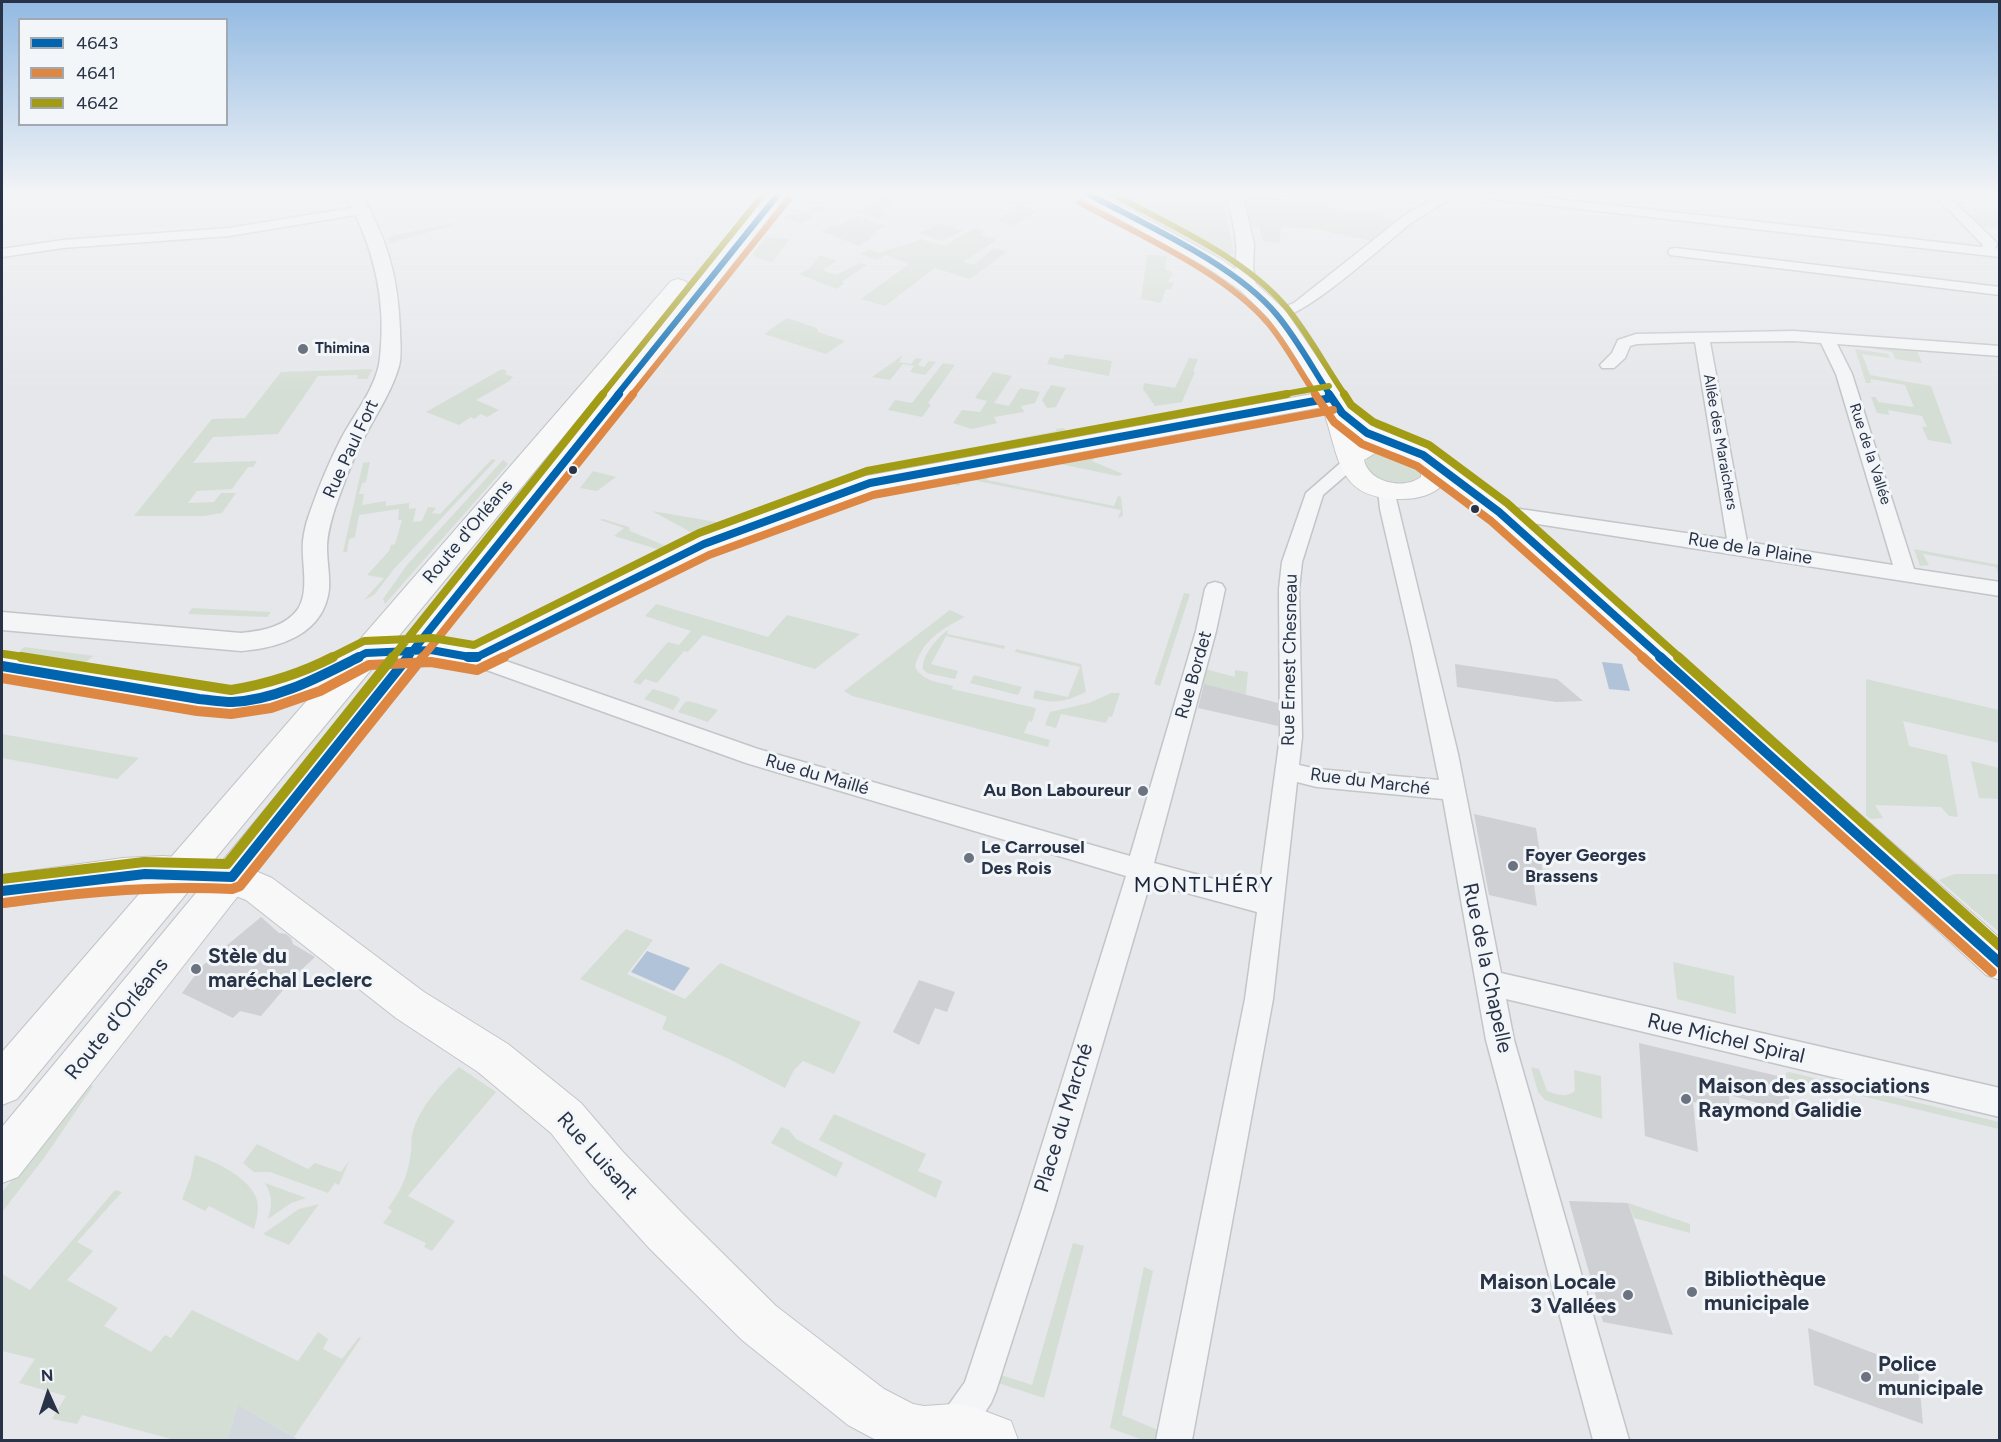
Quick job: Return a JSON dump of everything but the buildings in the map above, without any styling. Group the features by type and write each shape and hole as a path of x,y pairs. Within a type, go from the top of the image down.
{"main road":[{"name":"Route d'Orléans","path":"2,1084 700,259"},
{"name":"Route d'Orléans","path":"2,1161 414,651 726,259"},
{"path":"1207,259 1246,286 1277,315 1342,413 1367,433 1392,444 1414,450 1430,460 1463,482 1499,512 2000,963"},
{"path":"1331,398 1341,420 1346,450 1355,472 1363,479 1395,490 1499,512"},
{"path":"476,658 704,544 870,483 1331,398"},
{"path":"1351,460 1358,450 1366,446 1392,444"},
{"path":"1395,490 1418,490 1429,485 1435,478 1435,469 1430,460"},
{"name":"Rue du Maillé","path":"366,653 452,652 476,658"},
{"path":"2,666 199,699 231,702 267,697 314,680 366,653"},
{"path":"2,891 123,874 179,873 232,877"},
{"name":"Rue Luisant","path":"232,877 259,889 410,1005 493,1059 566,1118 607,1168 667,1232 759,1323 866,1407 908,1429 973,1435"}],"street":[{"name":"Rue Paul Fort","path":"2,621 241,642 261,642 295,628 314,604 316,592 315,541 323,508 348,446 375,397 389,365 391,298 385,259"},
{"path":"1215,264 1231,259"},
{"path":"1245,259 1246,286"},
{"path":"1277,315 1299,306 1358,259"},
{"path":"1736,259 2000,291"},
{"path":"1608,365 1619,355 1623,343 1636,339 1773,335 2000,351"},
{"name":"Allée des Maraichers","path":"1702,338 1738,547"},
{"name":"Rue de la Vallée","path":"1827,338 1844,374 1905,573"},
{"name":"Rue Ernest Chesneau","path":"1288,771 1291,737 1289,589 1292,562 1315,494 1351,460"},
{"name":"Rue de la Chapelle","path":"1395,490 1389,510 1423,647 1500,1040 1611,1440"},
{"name":"Rue de la Plaine","path":"1499,512 2000,589"},
{"name":"Rue Bordet","path":"1169,760 1206,631 1215,589"},
{"name":"Rue du Maillé","path":"476,658 754,757 1141,870 1271,905"},
{"name":"Place du Marché","path":"973,1435 979,1391 1141,870 1144,847 1169,760"},
{"path":"1174,1440 1259,999 1288,771"},
{"name":"Rue du Marché","path":"1288,771 1317,778 1452,791"},
{"name":"Rue Michel Spiral","path":"1489,983 2000,1103"}],"shaded area":[{"path":"816,259 837,261 822,270 836,275 860,263 867,265 842,282 844,284 836,289 799,274 810,268"},
{"path":"896,259 967,259 963,262 974,265 981,259 997,259 970,279 935,268 885,306 861,299 909,264"},
{"path":"1146,259 1166,259 1165,269 1173,273 1168,282 1174,283 1171,289 1166,289 1161,303 1141,299"},
{"path":"787,318 845,341 826,354 764,334"},
{"path":"1853,345 1917,351 1922,363 1895,359 1892,352"},
{"path":"1855,349 1888,354 1890,358 1862,354 1870,375 1931,386 1952,444 1928,440 1922,427 1927,427 1922,416 1888,410 1889,415 1877,413 1871,397 1876,397 1878,402 1914,407 1905,385 1871,379 1871,383 1866,383"},
{"path":"1065,354 1112,361 1109,376 1047,364 1050,357 1063,359"},
{"path":"903,355 899,362 911,364 916,358 922,359 918,365 924,367 929,361 936,362 925,375 910,372 914,366 903,364 890,380 872,377"},
{"path":"1189,358 1198,359 1182,402 1155,406 1143,389 1144,383 1175,388"},
{"path":"943,363 955,365 928,403 931,405 922,417 888,410 895,400 912,403"},
{"path":"373,369 367,379 357,379 358,375 318,376 278,434 213,437 193,463 257,461 253,467 248,467 232,489 197,491 188,503 214,502 221,493 236,493 222,513 204,516 134,516 212,419 245,418 281,372"},
{"path":"502,369 507,371 505,374 513,377 476,400 499,410 487,417 481,414 459,425 426,412"},
{"path":"993,372 1012,376 994,403 1009,406 1020,388 1040,392 1035,403 1021,406 1024,412 994,417 997,423 972,429 953,423 962,410 980,412 987,401 975,398"},
{"path":"1051,385 1066,388 1056,407 1047,408 1042,400"},
{"path":"1064,428 1069,437 1004,449 1000,442 1056,431 1056,429"},
{"path":"1109,445 1092,461 1123,474 1118,476 1042,459"},
{"path":"1382,451 1400,452 1421,464 1422,475 1408,482 1399,483 1374,475 1368,469 1366,461 1369,456"},
{"path":"492,459 496,460 394,569 374,595 364,600 384,578 367,575 389,551 391,545 395,544 402,520 398,520 399,509 359,515 355,537 349,539 347,552 343,552 363,463 370,462 366,482 362,483 359,494 364,494 362,505 386,501 386,506 409,503 409,509 416,508 413,522 422,521 428,507 436,508 432,513 440,514"},
{"path":"503,460 508,464 385,604 383,599 407,565"},
{"path":"985,470 991,471 987,480 1114,506 1118,496 1121,497 1123,516 1118,518 1121,510 963,478 959,486 934,479"},
{"path":"593,471 616,477 597,491 580,488"},
{"path":"652,511 728,524 698,536"},
{"path":"600,520 629,527 630,531 673,549 667,552 614,536 624,528"},
{"path":"1914,549 1999,565 1999,577 1996,567 1923,554 1929,565 1920,566"},
{"path":"1184,593 1190,594 1160,686 1154,684"},
{"path":"656,604 768,637 787,615 860,634 815,669 703,635 688,652 684,651 657,683 645,679 640,685 633,682 668,642 679,645 691,631 645,616"},
{"path":"192,608 271,612 267,617 188,614"},
{"path":"950,610 965,617 934,636 922,650 915,667 918,672 931,680 953,686 952,689 1036,708 1032,722 1029,721 1024,733 1050,740 1048,747 852,696 844,691"},
{"path":"948,630 947,634 1005,646 1004,649 946,636 931,664 958,671 955,679 927,673 923,669 925,658 935,642"},
{"path":"24,647 126,660 93,656 84,664 19,652"},
{"path":"1016,649 1081,664 1086,692 1060,701 1033,698 1035,690 1068,697 1080,667 1015,652"},
{"path":"1205,669 1235,677 1235,670 1248,672 1246,695 1201,684"},
{"path":"974,675 1022,687 1018,695 970,683"},
{"path":"1866,679 1999,710 1999,743 1903,721 1909,746 1947,755 1958,817 1949,816 1941,807 1875,805 1883,818 1870,819 1866,815"},
{"path":"653,689 678,697 680,700 673,710 644,699"},
{"path":"1111,693 1120,693 1112,717 1109,716 1106,723 1061,714 1056,728 1045,725 1050,712 1089,703"},
{"path":"689,701 718,710 708,722 678,712 685,702"},
{"path":"2,734 139,758 117,779 2,758"},
{"path":"1971,761 1999,768 1999,799 1979,798"},
{"path":"1955,874 1999,874 1999,932 1939,880"},
{"path":"626,929 653,940 627,974 685,999 720,963 861,1022 834,1074 803,1061 794,1070 785,1088 729,1059 662,1029 667,1017 580,979"},
{"path":"1673,962 1734,976 1736,1014 1677,999"},
{"path":"459,1067 496,1092 408,1196 455,1221 432,1251 424,1247 426,1243 383,1223 392,1211 388,1208 405,1178 411,1155 412,1135 419,1116 437,1090"},
{"path":"1531,1067 1539,1069 1547,1091 1561,1095 1568,1095 1575,1091 1574,1070 1601,1076 1602,1119 1545,1100 1538,1092"},
{"path":"1786,1073 1999,1122 1999,1129 1786,1078"},
{"path":"89,1084 93,1086 44,1158 2,1212 2,1192"},
{"path":"834,1114 926,1154 918,1171 942,1181 936,1198 819,1140"},
{"path":"781,1127 789,1130 796,1139 843,1163 836,1177 771,1143"},
{"path":"257,1144 308,1169 315,1163 341,1172 349,1161 339,1185 335,1183 328,1193 270,1172 254,1172 243,1163"},
{"path":"195,1155 224,1167 251,1188 258,1206 254,1229 209,1206 205,1211 182,1199 191,1176"},
{"path":"265,1183 306,1198 291,1203 268,1219 271,1201"},
{"path":"115,1190 122,1192 77,1242 93,1251 67,1280 118,1308 104,1326 151,1352 165,1335 171,1338 192,1310 298,1361 318,1332 328,1339 323,1349 342,1359 359,1337 361,1338 294,1437 238,1405 227,1440 175,1440 82,1415 77,1424 52,1419 66,1396 19,1383 35,1359 2,1351 2,1274 30,1290"},
{"path":"1628,1203 1690,1224 1690,1233 1634,1218"},
{"path":"319,1204 289,1245 263,1234 299,1209"},
{"path":"1073,1243 1084,1246 1044,1398 998,1383 1001,1375 1032,1385"},
{"path":"1144,1267 1153,1271 1122,1415 1158,1430 1157,1440 1143,1440 1110,1428"},
{"path":"238,1404 259,1417 299,1440 227,1440"}],"water":[{"path":"1602,662 1622,664 1630,691 1609,689"},
{"path":"647,951 690,968 674,991 631,972"}],"transit line":[{"name":"4642","path":"2,879 144,862 227,864 711,259"},
{"name":"4643","path":"2,891 145,874 232,877 726,259"},
{"name":"4641","path":"4,903 118,890 175,887 232,889 240,886 741,259"},
{"name":"4641","path":"1182,259 1239,295 1268,323 1334,422 1362,444 1417,466 1491,521 1992,972"},
{"name":"4643","path":"1207,259 1247,286 1277,315 1342,413 1367,433 1423,455 1499,512 2000,963"},
{"name":"4642","path":"1229,259 1255,277 1286,307 1351,405 1373,422 1429,445 1507,503 2000,946"},
{"name":"4642","path":"4,654 231,690 264,685 309,669 364,641 432,638 474,645 699,533 867,471 1329,386"},
{"name":"4643","path":"2,666 199,699 231,702 267,697 314,680 366,653 431,650 475,658 704,544 870,483 1331,398"},
{"name":"4641","path":"2,678 197,711 231,714 271,708 320,691 369,665 431,662 477,670 709,555 873,495 1333,410"}],"place":[{"name":"Thimina","path":"303,349"},
{"name":"Au Bon Laboureur","path":"1143,791"},
{"name":"Le Carrousel Des Rois","path":"969,858"},
{"name":"Foyer Georges Brassens","path":"1513,866"},
{"name":"Stèle du maréchal Leclerc","path":"196,969"},
{"name":"Maison des associations Raymond Galidie","path":"1686,1099"},
{"name":"Bibliothèque municipale","path":"1692,1292"},
{"name":"Maison Locale 3 Vallées","path":"1628,1295"},
{"name":"Police municipale","path":"1866,1377"}],"district":[{"name":"MONTLHÉRY","path":"1204,886"}]}
